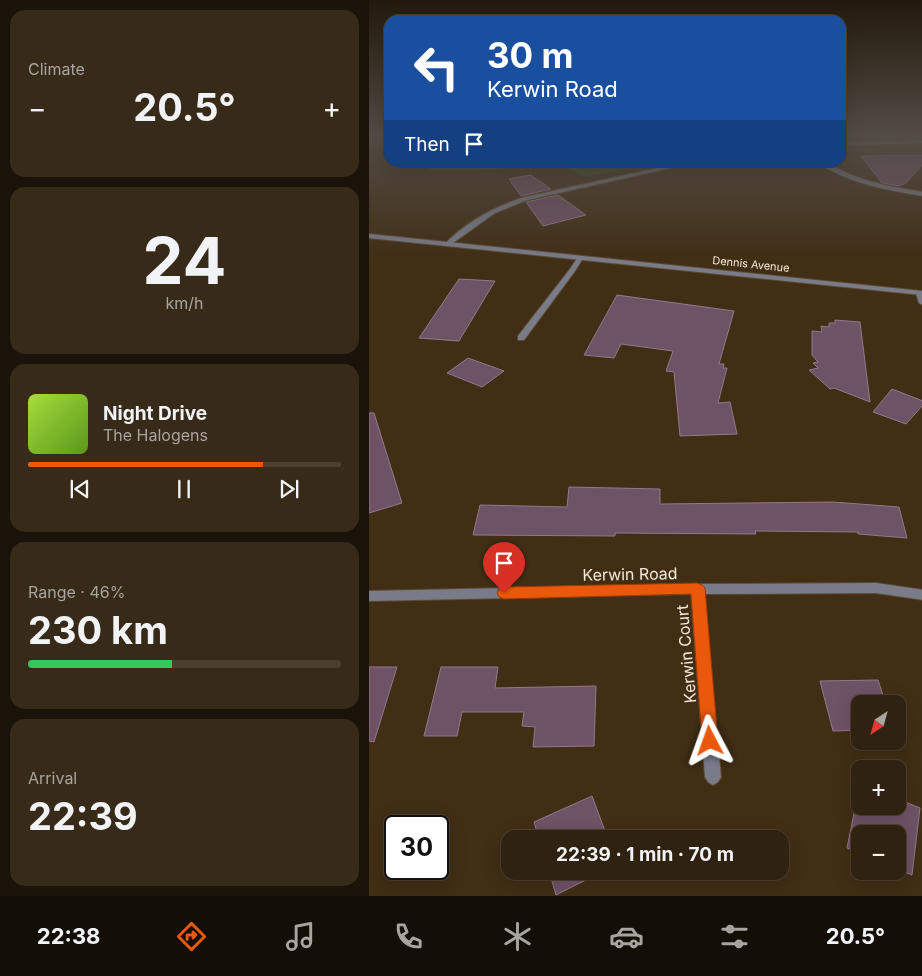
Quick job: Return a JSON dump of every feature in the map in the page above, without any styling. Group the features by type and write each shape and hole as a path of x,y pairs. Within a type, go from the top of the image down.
{"street":[{"path":"447,244 503,206 525,199 627,177"},
{"path":"848,177 874,185 922,194"},
{"name":"Dennis Avenue","path":"369,236 921,293 922,303"},
{"path":"521,338 580,258"},
{"name":"Kerwin Road","path":"369,596 697,588 876,588 922,595"},
{"name":"Kerwin Court","path":"697,588 713,777"}],"building":[{"path":"534,177 551,189 521,196 509,179"},
{"path":"877,177 912,177 906,183 899,186 882,183"},
{"path":"558,195 586,215 543,226 526,202"},
{"path":"459,279 495,281 459,341 419,338"},
{"path":"617,295 734,311 719,364 724,364 723,368 727,368 718,403 730,402 737,434 680,436 674,372 666,371 673,351 621,344 614,358 584,355"},
{"path":"835,320 860,322 870,402 834,388 830,389 809,370 818,368 813,363 818,362 812,355 812,331 822,332 821,326 829,327 829,323 835,323"},
{"path":"468,358 504,371 482,387 447,373"},
{"path":"892,389 923,401 923,405 906,424 873,412"},
{"path":"369,413 374,413 402,503 369,513"},
{"path":"569,487 660,489 660,504 833,502 899,507 907,538 858,534 858,532 755,531 756,534 615,533 615,536 473,535 480,505 567,507"},
{"path":"369,667 397,667 374,742 369,741"},
{"path":"441,667 498,667 495,688 596,686 594,746 533,747 535,727 522,726 524,712 462,712 457,736 424,736"},
{"path":"878,680 883,695 851,695 851,730 833,731 820,681"},
{"path":"592,796 605,830 536,830 534,822"},
{"path":"906,802 920,808 912,875 906,872 906,825 852,825 854,815 906,815"},
{"path":"851,828 851,850 847,848"},
{"path":"552,880 586,880 556,895"}],"route":[{"path":"504,593 697,588 701,616 710,741"}]}
